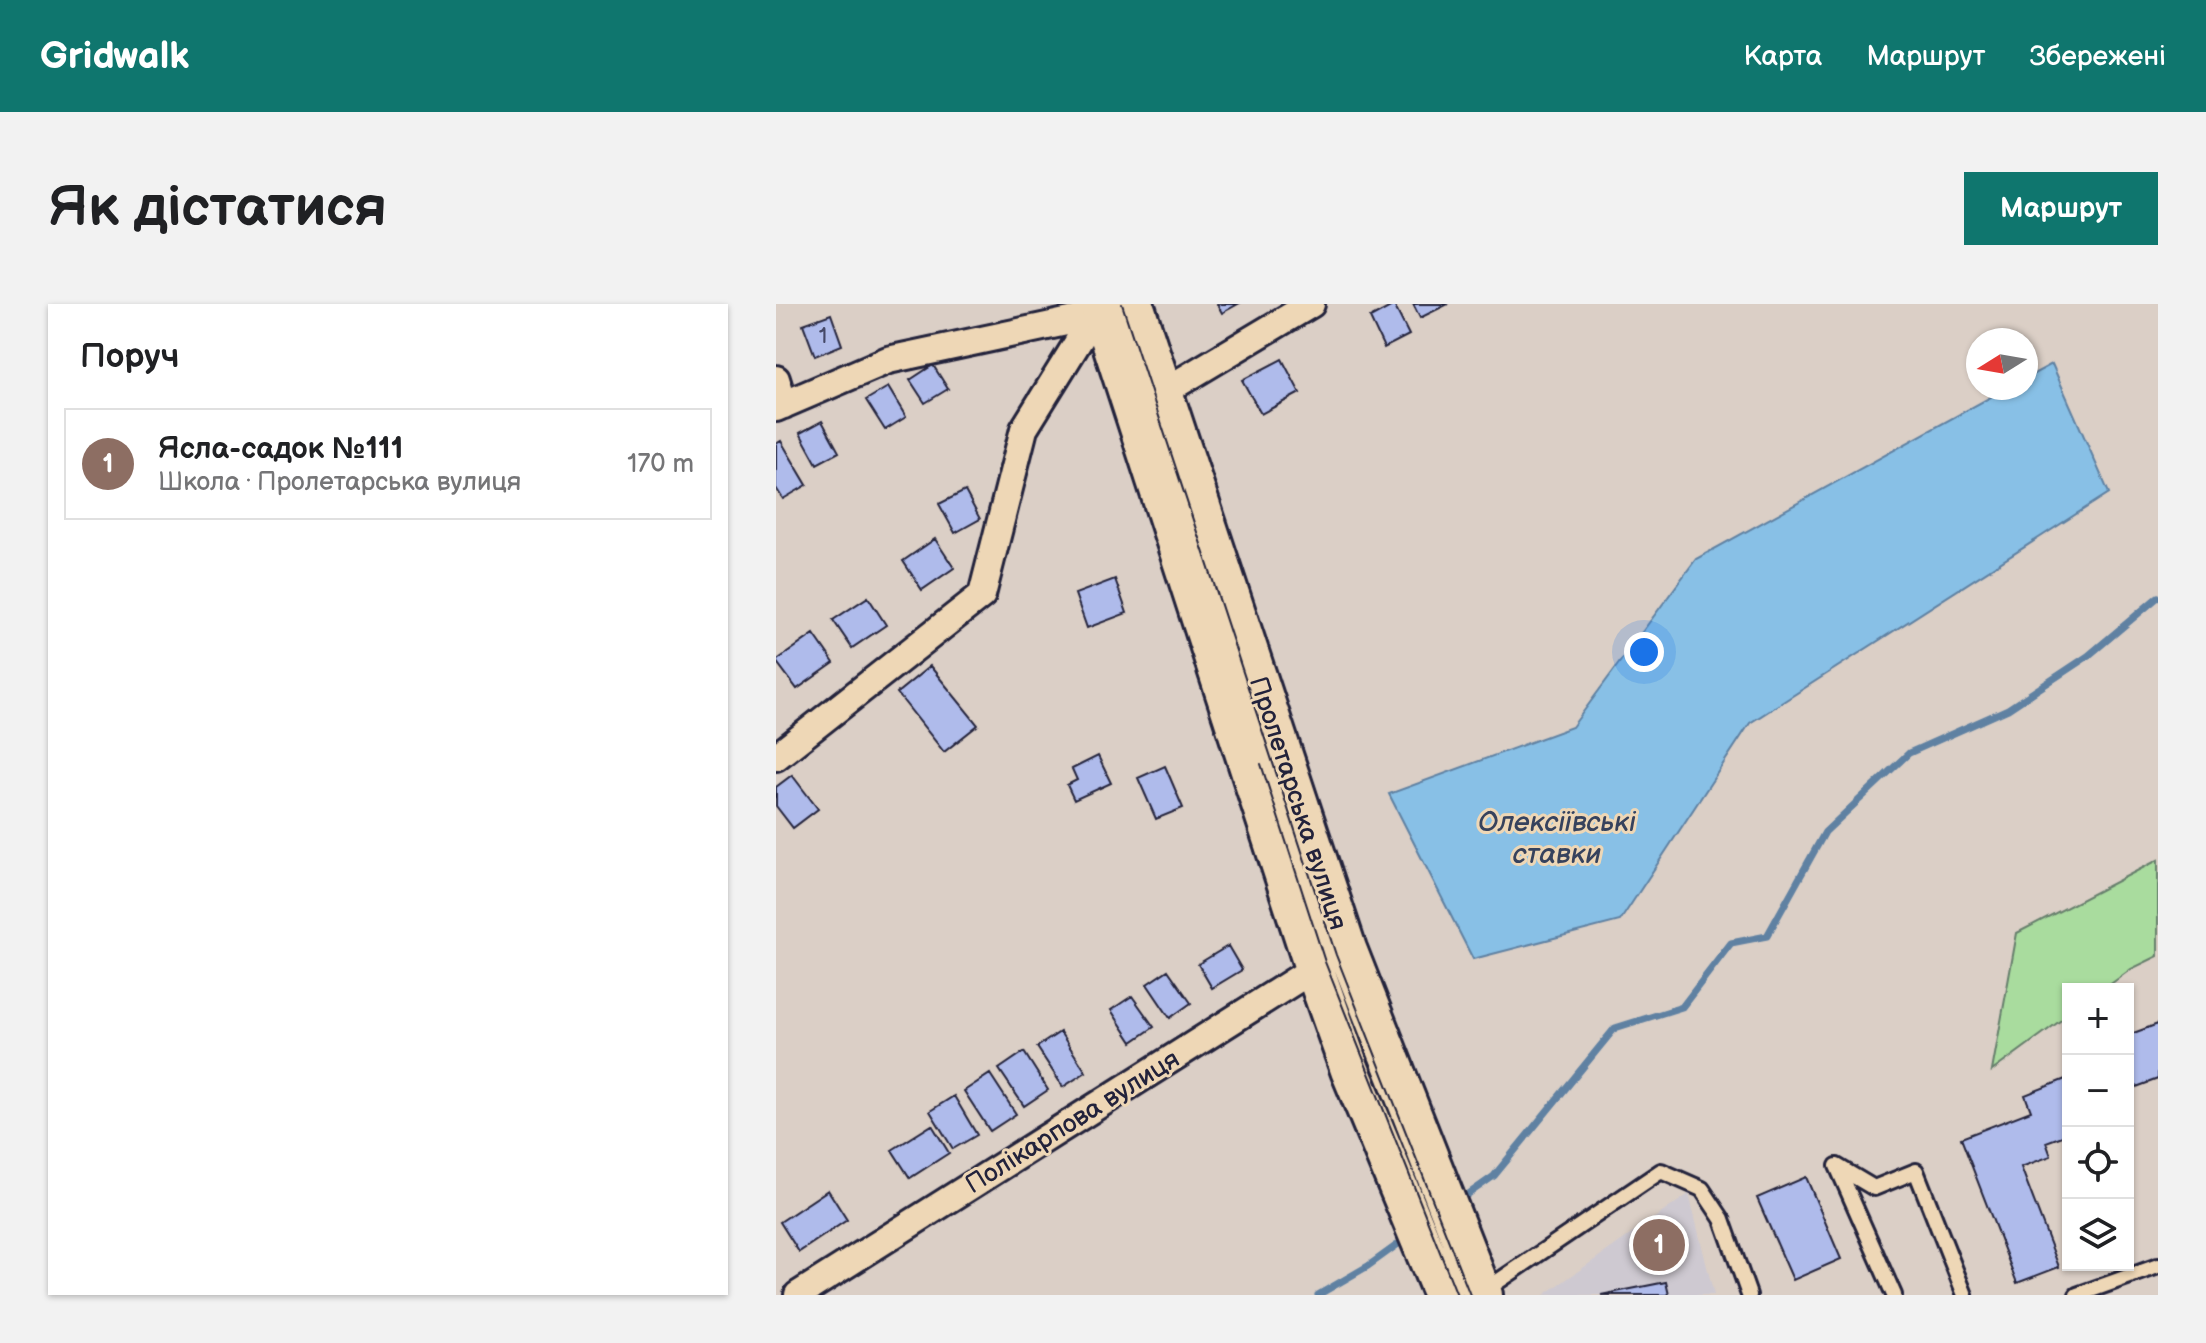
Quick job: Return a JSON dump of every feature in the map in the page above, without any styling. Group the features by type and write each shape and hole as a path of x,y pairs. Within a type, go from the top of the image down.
{"main road":[{"name":"Пролетарська вулиця","path":"1110,308 1408,1107 1463,1285"},
{"name":"Пролетарська вулиця","path":"1147,401 1314,968 1350,1070 1378,1137 1463,1285"}],"street":[{"path":"1147,401 1311,304"},
{"path":"776,379 780,406 888,360 1110,308"},
{"path":"776,757 982,595 1024,429 1110,308"},
{"name":"Полікарпова вулиця","path":"798,1295 1347,949"}],"lane":[{"path":"1894,1295 1837,1166 1874,1188 1916,1171 1965,1295"},
{"path":"1463,1285 1661,1171 1702,1189 1722,1219 1749,1295"},
{"path":"2077,1295 2158,1266"}],"shaded area":[{"path":"1689,1194 1714,1295 1544,1295"}],"green space":[{"path":"2158,860 2158,956 2131,969 2112,983 2062,983 2062,1019 1992,1071 2017,933"}],"water":[{"name":"Олексіївські ставки","path":"2052,364 2109,493 1750,723 1620,921 1473,959 1389,794 1572,727 1696,559 1985,400 2038,400 2038,372"}],"building":[{"path":"1217,304 1238,304 1222,313"},
{"path":"1413,304 1448,304 1420,318"},
{"path":"1394,305 1409,335 1384,348 1370,318"},
{"path":"831,314 842,345 815,356 803,324"},
{"path":"1282,359 1300,393 1261,414 1242,380"},
{"path":"933,365 948,389 925,403 910,380"},
{"path":"888,387 906,417 885,430 866,400"},
{"path":"822,421 839,452 817,464 800,433"},
{"path":"781,441 807,485 783,499 776,488 776,444"},
{"path":"965,491 980,519 955,533 939,504"},
{"path":"935,539 954,568 922,590 903,561"},
{"path":"1115,579 1127,613 1087,628 1075,594"},
{"path":"868,597 886,625 852,648 833,620"},
{"path":"814,634 834,663 797,689 776,661"},
{"path":"930,666 978,725 944,752 897,693"},
{"path":"1098,756 1111,783 1074,800 1067,785 1077,780 1072,769"},
{"path":"1165,766 1183,808 1156,819 1138,778"},
{"path":"792,775 818,809 793,828 776,806 776,787"},
{"path":"1228,946 1242,970 1212,988 1198,964"},
{"path":"1168,970 1191,1003 1170,1018 1147,984"},
{"path":"1132,996 1154,1027 1132,1042 1111,1010"},
{"path":"2158,1024 2158,1079 2134,1088 2134,1055 2134,1033"},
{"path":"1060,1032 1086,1072 1063,1087 1037,1047"},
{"path":"1024,1052 1048,1090 1024,1106 999,1069"},
{"path":"990,1074 1016,1114 990,1131 964,1091"},
{"path":"2062,1080 2062,1136 2046,1142 2051,1156 2021,1167 2059,1267 2017,1283 1961,1138 2031,1111 2025,1095"},
{"path":"954,1096 977,1135 953,1149 930,1111"},
{"path":"932,1125 949,1153 910,1178 892,1150"},
{"path":"1806,1177 1841,1259 1793,1280 1757,1198"},
{"path":"828,1190 847,1220 799,1252 780,1222"},
{"path":"1666,1282 1669,1295 1601,1295"}],"waterway":[{"path":"1457,1202 1494,1176 1615,1028 1682,1007 1731,943 1767,936 1825,832 1909,753 2008,709 2088,656 2158,597"},
{"path":"1318,1295 1368,1266 1408,1237"}],"tram line":[{"path":"1122,304 1336,955 1470,1295"},
{"path":"1261,764 1325,962 1457,1295"}],"place":[{"name":"Ясла-садок №111","path":"1659,1245"}]}
